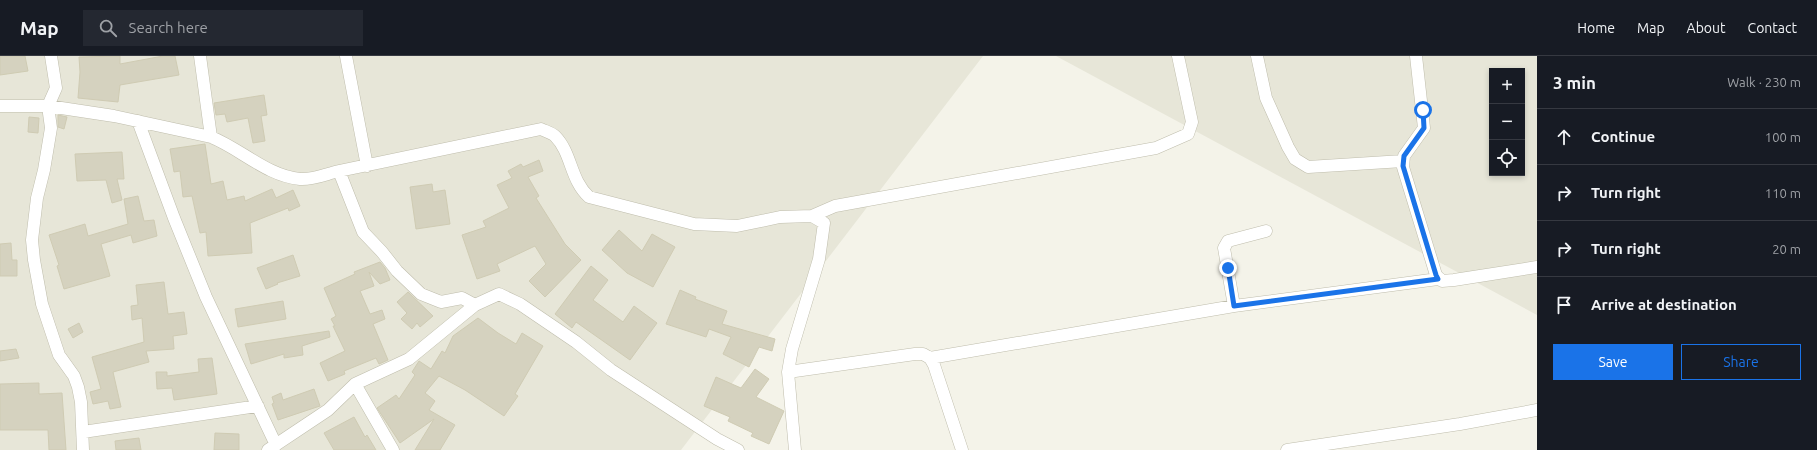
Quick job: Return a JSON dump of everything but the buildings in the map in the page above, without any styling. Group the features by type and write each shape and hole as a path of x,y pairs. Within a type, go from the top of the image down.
{"street":[{"path":"51,56 56,88 48,106 51,128 44,170 37,198 32,240 42,304 59,355 74,376 78,387 83,432 83,450"},
{"path":"200,56 211,137"},
{"path":"346,56 367,166"},
{"path":"0,106 48,106 138,121 211,137 226,143 272,172 287,177 301,179 313,178 339,171 541,129 554,135 563,146 580,189 589,197 694,224 737,226 780,217 812,216 835,206 1156,148 1175,141 1188,134 1192,122 1178,56"},
{"path":"1257,56 1266,98 1295,159 1308,168 1403,161"},
{"path":"1416,56 1424,128 1404,156 1403,166 1438,279"},
{"path":"138,121 174,218 206,297 258,406 272,447 328,410 355,384 409,359 475,305 499,294 520,304 576,342 611,370 717,439 738,450"},
{"path":"339,171 363,232 397,271 421,294 440,302 462,298 475,305"},
{"path":"795,450 788,372 792,349 819,259 824,223 812,216"},
{"path":"1234,306 1224,248 1228,241 1266,231"},
{"path":"930,358 1234,306 1438,279 1442,281 1454,280 1537,267"},
{"path":"788,372 923,354 930,358 934,365 962,450"},
{"path":"355,384 393,450"},
{"path":"83,432 258,406"},
{"path":"1287,450 1460,424 1537,410"}],"shaded area":[{"path":"0,56 983,56 681,450 0,450"},
{"path":"1056,56 1537,56 1537,315"}],"route":[{"path":"1228,268 1234,306 1438,279 1403,166 1404,156 1424,128 1423,110"}]}
